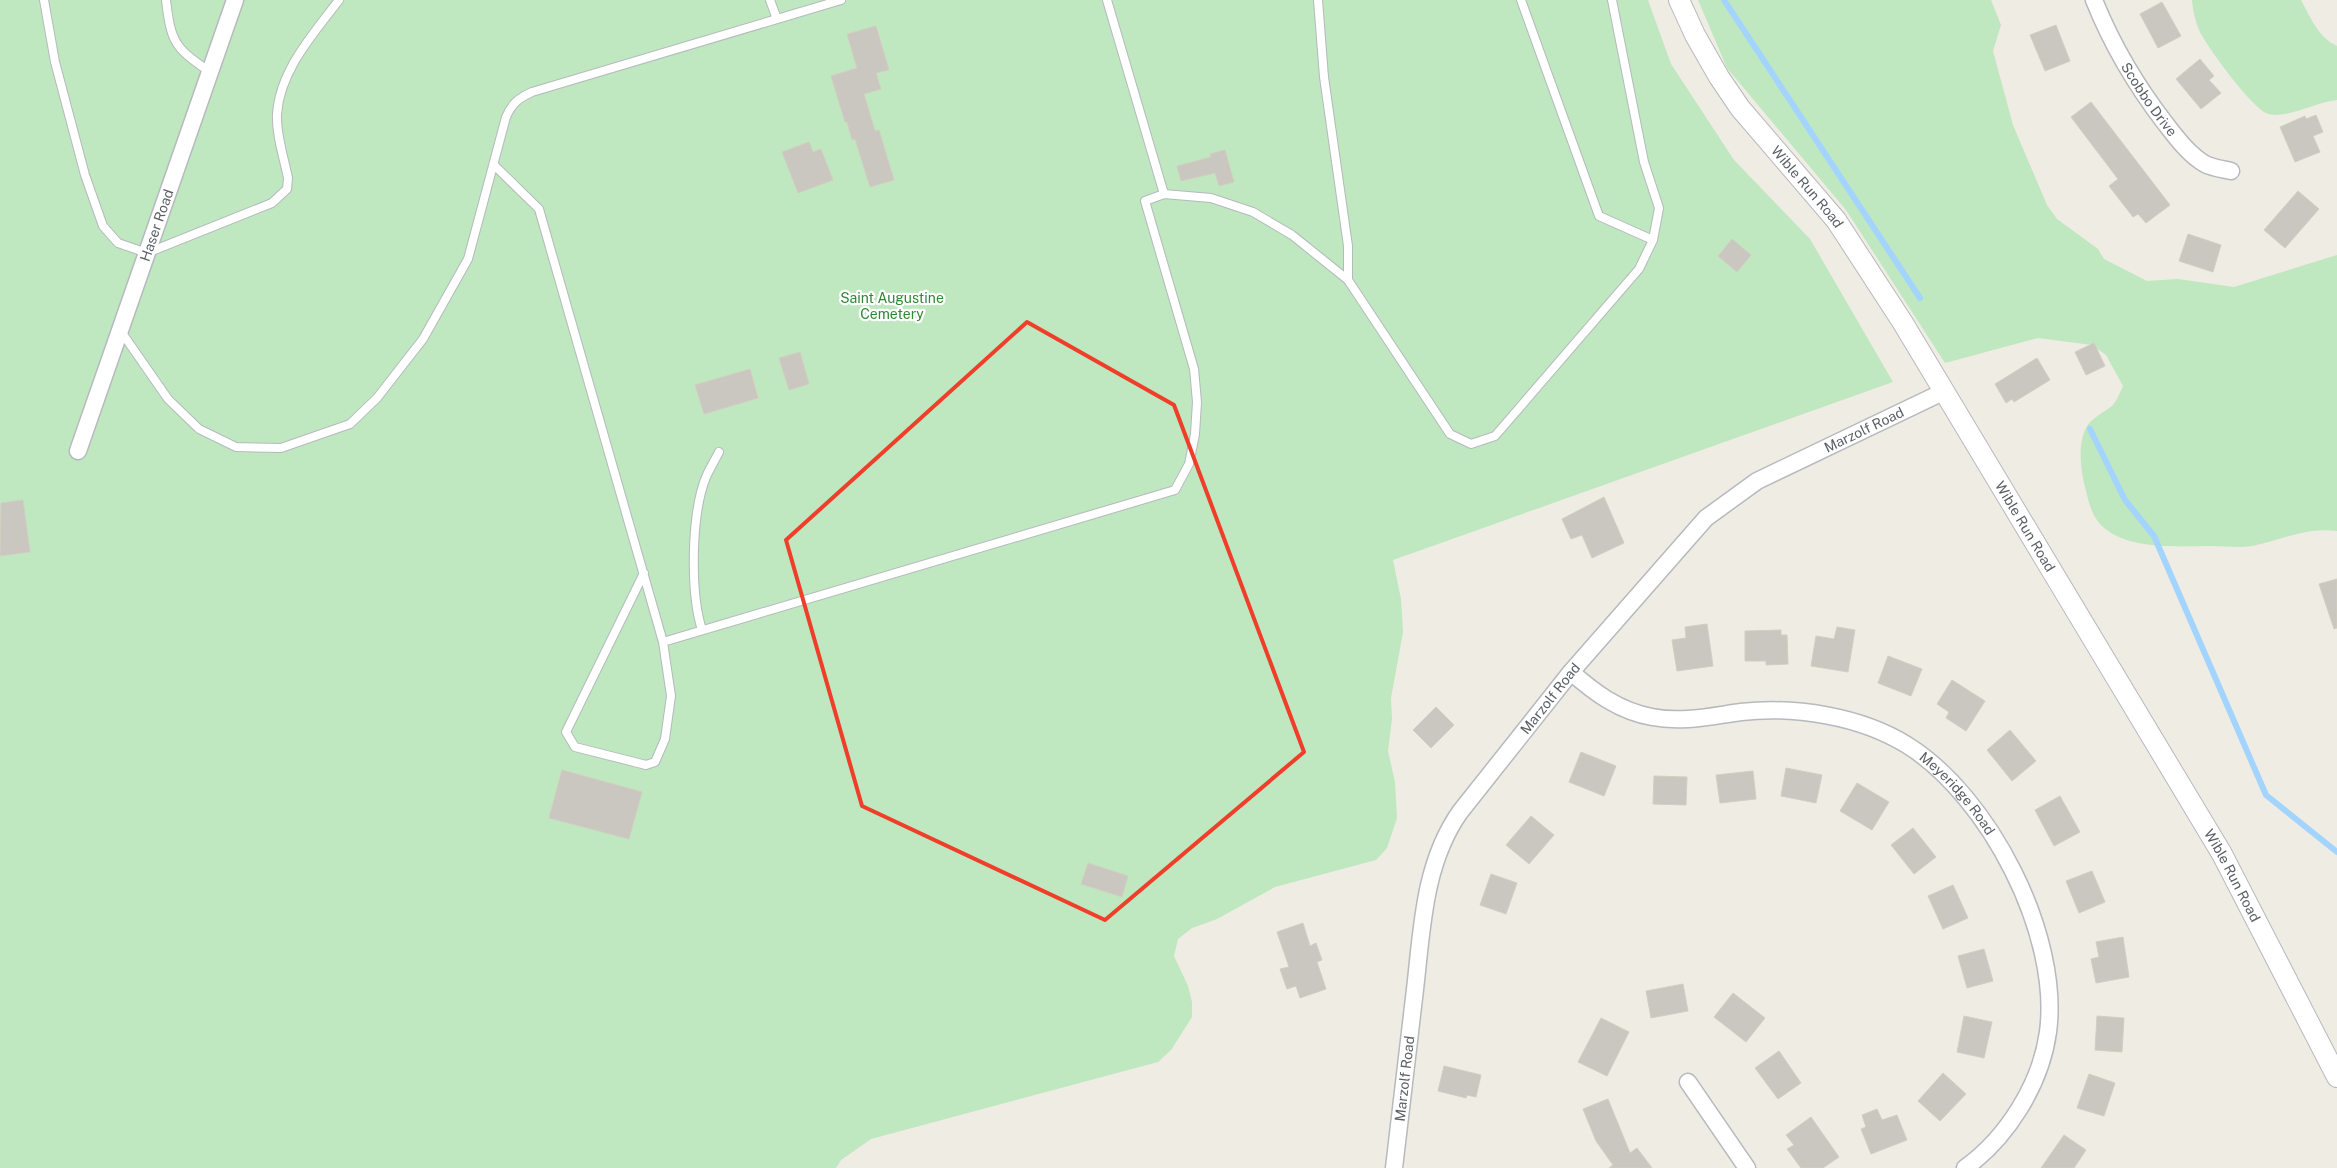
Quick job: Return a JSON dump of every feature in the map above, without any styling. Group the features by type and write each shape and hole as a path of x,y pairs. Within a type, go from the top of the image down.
{"street":[{"name":"Haser Road","path":"78,451 235,0"},
{"name":"Wible Run Road","path":"1679,0 1694,34 1740,108 1836,220 1866,263 1945,391 2222,854 2337,1077"},
{"name":"Scobbo Drive","path":"2094,0 2108,34 2122,60 2141,92 2170,129 2186,148 2204,163 2231,171"},
{"name":"Marzolf Road","path":"1394,1168 1425,906 1434,861 1446,832 1460,812 1570,672 1650,579 1706,518 1757,481 1945,391"},
{"name":"Meyeridge Road","path":"1570,672 1594,692 1615,705 1652,717 1677,720 1773,711 1809,713 1846,720 1874,730 1906,745 1937,769 1960,791 1981,816 2016,876 2043,953 2048,980 2048,1033 2041,1058 2021,1105 2003,1133 1986,1151 1965,1168"},
{"path":"1688,1082 1748,1168"}],"lane":[{"path":"44,0 58,72 85,175 103,226 118,243 147,254 272,203 287,189 288,178 277,114 284,82 307,42 340,0"},
{"path":"166,0 171,32 175,44 186,56 210,72"},
{"path":"770,0 776,19"},
{"path":"120,330 168,399 199,429 236,447 281,448 350,424 378,398 423,339 468,259 506,117 511,106 520,98 541,89 841,0"},
{"path":"1107,0 1164,194"},
{"path":"1318,0 1324,77 1348,246 1348,280"},
{"path":"1521,0 1599,216 1653,240"},
{"path":"663,642 1175,490 1189,464 1195,434 1197,402 1194,369 1144,201 1164,194 1211,198 1253,212 1292,235 1348,280 1450,434 1471,444 1495,436 1639,269 1653,240 1659,208 1644,162 1612,0"},
{"path":"494,165 539,209 644,573 663,642 671,696 665,739 655,762 646,765 575,747 566,732 644,573"},
{"path":"702,630 696,610 694,572 696,540 706,478 719,452"}],"highlighted area":[{"path":"1027,322 1174,405 1304,752 1105,920 862,806 786,540"}],"green space":[{"name":"Saint Augustine Cemetery","path":"0,0 1648,0 1671,64 1734,160 1810,239 1893,382 1393,560 1401,599 1403,632 1391,698 1392,719 1388,751 1395,782 1397,818 1387,848 1376,860 1275,887 1217,919 1192,928 1178,939 1174,956 1188,986 1192,1002 1192,1017 1171,1050 1158,1062 871,1139 841,1160 836,1168 0,1168"},
{"path":"1698,0 1991,0 2001,25 1993,51 2013,125 2047,205 2057,219 2098,249 2104,259 2147,281 2178,279 2234,287 2337,255 2337,531 2304,532 2247,547 2170,546 2139,543 2125,539 2101,525 2093,513 2088,500 2083,476 2081,451 2086,428 2094,419 2112,406 2123,386 2106,355 2092,345 2038,338 1945,363 1846,210 1727,68"},
{"path":"2192,0 2301,0 2320,32 2337,46 2337,100 2291,113 2273,115 2266,113 2240,88 2211,49 2199,30"}],"building":[{"path":"2162,2 2181,36 2158,48 2140,14"},
{"path":"2056,25 2070,61 2045,71 2030,35"},
{"path":"876,26 889,70 876,73 881,89 864,94 875,131 879,130 894,180 870,187 855,139 852,140 847,122 845,122 831,76 857,68 847,34"},
{"path":"2200,59 2214,76 2209,80 2221,93 2201,109 2176,79"},
{"path":"2091,102 2170,205 2146,223 2138,214 2133,217 2109,186 2118,179 2071,117"},
{"path":"2316,115 2323,132 2313,136 2320,152 2295,162 2280,127 2305,116 2306,119"},
{"path":"809,142 813,152 821,149 833,180 798,193 782,152"},
{"path":"1225,150 1234,182 1219,186 1215,173 1181,181 1177,166 1211,157 1210,154"},
{"path":"2298,191 2319,209 2285,248 2264,230"},
{"path":"2188,234 2221,245 2213,272 2179,261"},
{"path":"1732,239 1751,255 1737,272 1718,256"},
{"path":"2094,343 2105,366 2086,375 2075,352"},
{"path":"800,352 809,384 789,390 779,358"},
{"path":"2037,358 2050,380 2014,402 2012,399 2006,403 1995,384"},
{"path":"750,369 758,398 704,414 695,385"},
{"path":"1604,497 1624,543 1592,558 1582,535 1571,539 1562,519"},
{"path":"23,500 30,552 0,556 1,503"},
{"path":"2337,579 2337,628 2334,629 2319,584"},
{"path":"1707,624 1713,666 1677,671 1672,640 1686,638 1685,627"},
{"path":"1837,627 1855,630 1848,672 1811,666 1816,636 1834,639"},
{"path":"1781,630 1781,635 1787,635 1788,664 1766,665 1766,661 1745,661 1745,631"},
{"path":"1888,656 1922,669 1911,696 1878,683"},
{"path":"1952,680 1985,701 1966,731 1946,718 1949,712 1937,704"},
{"path":"1436,707 1454,725 1431,748 1413,730"},
{"path":"2010,730 2036,761 2012,781 1987,750"},
{"path":"1581,752 1616,766 1604,796 1569,782"},
{"path":"1786,768 1822,775 1816,803 1781,796"},
{"path":"562,770 642,792 629,839 549,818"},
{"path":"1753,771 1756,799 1720,803 1716,775"},
{"path":"1654,776 1687,777 1686,805 1653,804"},
{"path":"1857,783 1889,802 1872,830 1840,811"},
{"path":"2060,796 2080,832 2054,846 2035,810"},
{"path":"1531,816 1554,835 1529,864 1506,845"},
{"path":"1913,828 1936,857 1914,874 1891,845"},
{"path":"1088,863 1128,876 1122,897 1081,884"},
{"path":"2092,871 2105,902 2079,913 2066,881"},
{"path":"1491,874 1517,883 1506,914 1480,905"},
{"path":"1953,885 1968,918 1943,929 1928,896"},
{"path":"1303,923 1310,946 1316,943 1322,960 1317,962 1326,989 1300,998 1296,986 1287,989 1280,969 1289,967 1277,932"},
{"path":"2123,937 2129,977 2096,983 2091,959 2099,957 2096,942"},
{"path":"1984,949 1993,981 1967,988 1958,956"},
{"path":"1683,984 1688,1011 1651,1018 1646,991"},
{"path":"1733,993 1765,1018 1746,1042 1714,1017"},
{"path":"1964,1016 1992,1022 1984,1058 1957,1052"},
{"path":"2097,1016 2124,1018 2122,1052 2095,1050"},
{"path":"1601,1018 1629,1032 1607,1076 1578,1062"},
{"path":"1779,1051 1801,1083 1778,1099 1755,1068"},
{"path":"1444,1066 1481,1075 1476,1097 1467,1095 1466,1098 1438,1091"},
{"path":"1943,1073 1966,1094 1940,1121 1918,1101"},
{"path":"2089,1074 2115,1083 2104,1116 2077,1108"},
{"path":"1608,1099 1630,1153 1637,1148 1652,1168 1609,1168 1613,1165 1596,1141 1583,1109"},
{"path":"1877,1109 1882,1120 1897,1115 1907,1140 1871,1154 1861,1129 1866,1127 1862,1115"},
{"path":"1811,1117 1839,1157 1823,1168 1801,1168 1787,1149 1794,1145 1786,1135"},
{"path":"2064,1135 2086,1150 2074,1168 2041,1168"}],"waterway":[{"path":"1724,0 1920,298"},
{"path":"2090,429 2125,500 2154,536 2266,795 2337,852"}]}
